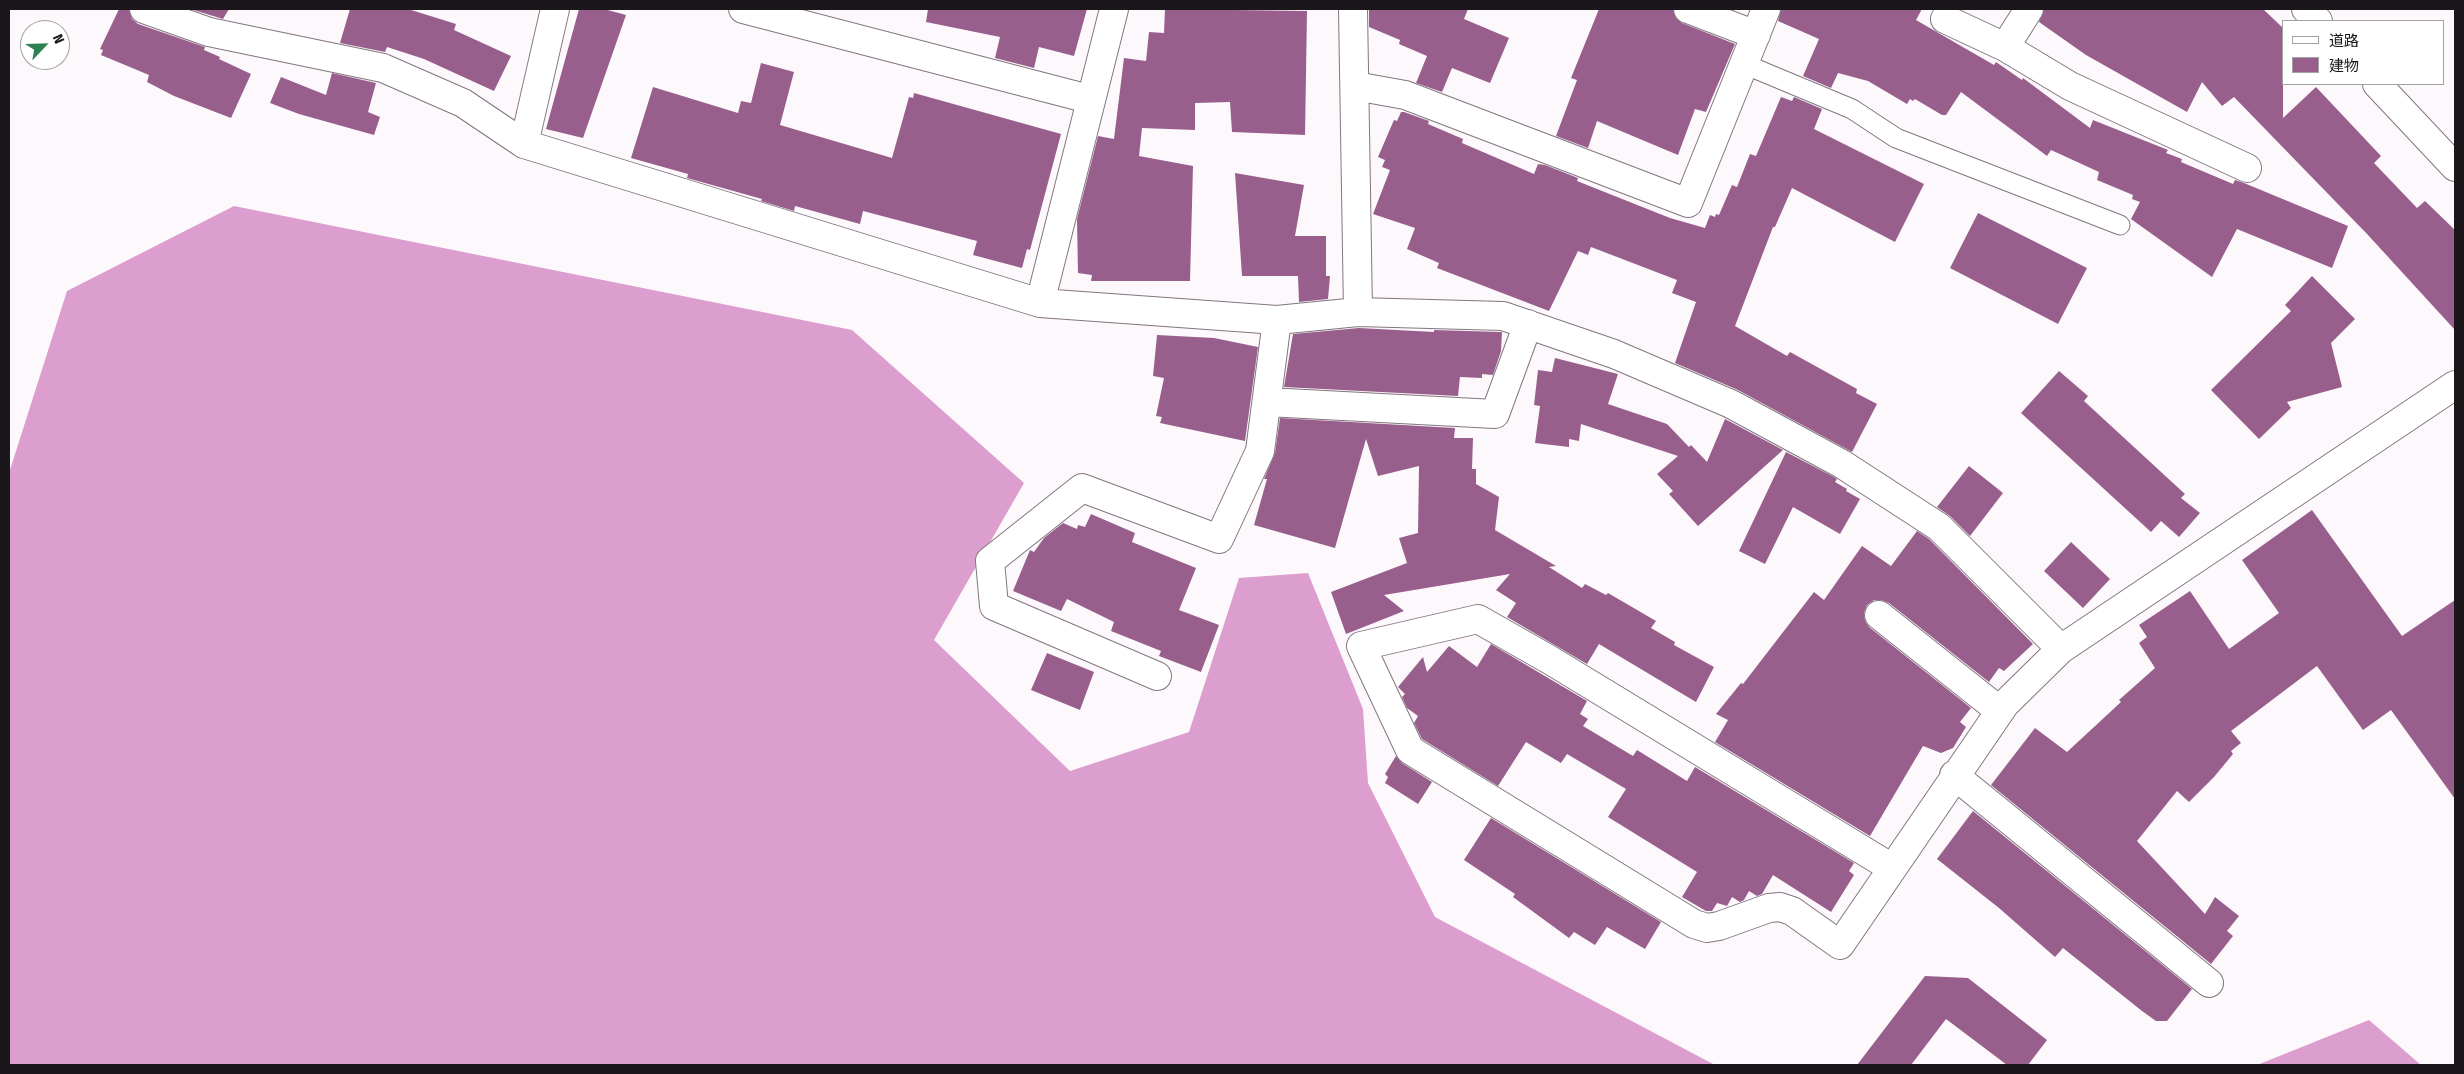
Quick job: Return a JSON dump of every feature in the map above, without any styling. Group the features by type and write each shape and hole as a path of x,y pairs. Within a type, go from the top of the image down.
{"street":[{"path":"144,9 209,32 382,68 463,103 524,144 1040,302 1277,320 1358,312 1503,316 1528,324 1614,354 1731,404 1842,464 1938,527 2061,649"},
{"path":"524,144 555,9"},
{"path":"743,9 1089,99"},
{"path":"1040,302 1089,99 1114,9"},
{"path":"1353,9 1358,312"},
{"path":"1688,9 1756,35"},
{"path":"1355,86 1406,95 1688,202 1766,9"},
{"path":"2005,47 2030,9"},
{"path":"2306,9 2317,20"},
{"path":"1944,19 2005,47 2070,86 2247,168"},
{"path":"2378,85 2455,167"},
{"path":"1156,676 994,606 990,561 1082,488 1219,539 1260,451 1277,320"},
{"path":"1267,402 1495,414 1528,324"},
{"path":"1892,868 1550,660 1478,619 1361,646 1410,750 1694,924 1707,928 1713,927 1769,908 1780,907 1792,911 1840,945 1892,868 1954,775 2000,711 2061,649 2455,385"},
{"path":"1879,615 2000,711"},
{"path":"1954,775 2209,984"}],"lane":[{"path":"1744,64 1852,109 1896,138 2120,225"}],"shaded area":[{"path":"234,206 852,330 1024,483 934,640 1070,771 1189,732 1239,578 1308,573 1363,709 1368,783 1435,917 1715,1065 9,1065 9,473 67,291"},
{"path":"2369,1020 2421,1065 2257,1065"}],"building":[{"path":"119,9 129,9 132,19 138,24 205,47 204,50 220,57 219,59 251,74 231,118 174,96 147,82 149,75 101,55 103,50 100,49"},
{"path":"190,9 229,9 223,19"},
{"path":"350,9 408,9 456,24 454,30 511,56 494,91 424,59 387,47 385,52 340,43"},
{"path":"579,9 604,9 626,15 583,138 546,129"},
{"path":"928,9 1087,9 1074,56 1039,47 1034,68 995,58 1000,37 926,22"},
{"path":"1165,9 1307,11 1305,135 1232,132 1230,102 1195,103 1195,130 1142,128 1139,156 1193,166 1190,281 1091,281 1092,275 1078,273 1077,219 1098,136 1114,139 1124,58 1146,61 1149,32 1164,33"},
{"path":"1369,9 1468,9 1464,19 1509,38 1490,83 1452,68 1442,92 1416,83 1427,56 1399,44 1400,40 1369,27"},
{"path":"1599,9 1673,9 1676,18 1682,23 1735,44 1706,112 1695,109 1678,155 1597,121 1588,148 1556,136 1577,80 1571,78"},
{"path":"1781,9 1922,9 1916,20 1994,65 1996,62 2022,80 2023,78 2090,128 2093,120 2168,150 2166,153 2182,159 2181,162 2233,184 2235,180 2244,183 2348,226 2332,268 2237,229 2212,277 2131,219 2140,202 2132,199 2133,195 2097,180 2099,172 2051,150 2047,156 1961,92 1946,115 1942,115 1915,99 1913,101 1910,99 1907,104 1868,81 1838,73 1831,88 1803,76 1819,39 1778,21"},
{"path":"2044,9 2263,9 2282,27 2283,118 2316,87 2381,156 2374,163 2417,208 2425,201 2455,230 2455,330 2368,235 2234,97 2222,106 2202,82 2187,112 2086,55 2039,22"},
{"path":"761,63 794,72 780,125 892,158 909,97 913,98 914,93 1061,134 1030,250 1027,249 1022,268 973,255 977,241 863,211 860,224 795,206 794,211 761,201 762,199 687,178 688,174 631,158 653,87 738,113 741,101 751,103"},
{"path":"332,73 376,83 368,112 380,117 374,135 299,114 270,103 281,77 326,95"},
{"path":"1781,97 1792,101 1794,97 1822,109 1814,129 1924,184 1895,242 1792,188 1775,227 1773,227 1735,326 1787,356 1790,352 1857,389 1856,393 1877,404 1852,452 1738,390 1675,363 1696,302 1672,293 1677,280 1591,247 1588,255 1578,251 1549,311 1437,268 1439,263 1407,249 1415,228 1373,214 1390,170 1382,167 1385,160 1378,157 1394,120 1397,121 1401,112 1404,112 1429,121 1428,124 1463,139 1462,143 1534,174 1538,164 1545,165 1578,178 1577,181 1670,218 1705,228 1710,215 1715,217 1716,214 1719,215 1732,185 1737,187 1750,154 1756,156"},
{"path":"1235,173 1304,185 1295,236 1326,236 1326,276 1330,276 1328,299 1299,302 1298,276 1242,276"},
{"path":"1978,213 2087,268 2058,324 1950,268"},
{"path":"2312,276 2355,319 2331,343 2342,387 2287,402 2291,408 2259,439 2211,390 2291,311 2285,305"},
{"path":"1359,328 1434,332 1434,330 1502,332 1501,351 1493,375 1482,374 1482,378 1460,377 1458,396 1284,387 1293,334"},
{"path":"1157,335 1214,338 1258,347 1245,441 1160,423 1162,417 1156,416 1164,378 1153,376"},
{"path":"1555,358 1618,374 1608,404 1667,424 1689,447 1691,445 1707,462 1725,419 1783,450 1698,526 1669,494 1673,491 1657,474 1678,456 1581,424 1579,441 1569,439 1569,447 1535,443 1540,406 1534,405 1538,370 1552,372"},
{"path":"2059,371 2088,396 2084,401 2185,494 2181,498 2200,513 2179,537 2161,521 2151,532 2021,413"},
{"path":"1280,418 1455,428 1454,438 1473,438 1472,469 1476,469 1476,484 1499,497 1495,530 1556,566 1549,567 1582,588 1585,584 1606,595 1608,593 1656,621 1651,628 1675,642 1674,645 1714,667 1696,702 1599,644 1587,664 1507,617 1516,603 1496,590 1510,574 1384,595 1404,611 1346,634 1331,592 1407,563 1399,538 1418,533 1419,466 1378,476 1366,439 1335,548 1254,525 1267,479 1264,479 1275,453"},
{"path":"1786,452 1834,477 1837,479 1835,482 1860,499 1840,534 1793,507 1765,564 1739,551"},
{"path":"1969,466 2003,493 1970,536 1950,516 1937,507"},
{"path":"2312,510 2402,636 2455,600 2455,799 2391,710 2363,730 2317,666 2231,731 2241,743 2231,751 2233,754 2214,777 2189,802 2177,791 2137,841 2205,914 2215,897 2239,916 2227,931 2233,936 2211,964 1991,785 2035,728 2067,752 2121,702 2119,700 2155,668 2139,643 2147,637 2139,625 2190,591 2229,649 2279,613 2242,560"},
{"path":"1091,514 1135,533 1132,542 1196,568 1179,610 1219,625 1201,672 1159,656 1161,651 1111,631 1114,622 1067,599 1061,611 1013,591 1030,550 1034,552 1044,538 1063,523 1077,529 1078,525 1085,527"},
{"path":"1917,531 1929,539 2033,644 2004,671 1999,668 1989,682 1889,603 1874,600 1867,605 1864,613 1865,621 1869,627 1971,708 1960,722 1966,727 1953,748 1941,753 1923,746 1870,836 1715,742 1728,720 1716,714 1741,683 1743,684 1814,592 1824,600 1862,546 1891,566"},
{"path":"2071,542 2110,579 2083,608 2044,571"},
{"path":"1491,644 1587,701 1580,714 1588,719 1583,726 1633,756 1637,750 1687,781 1695,767 1854,863 1849,871 1854,875 1831,912 1773,875 1762,894 1757,896 1749,891 1744,900 1740,902 1732,897 1727,906 1717,903 1712,911 1706,911 1682,897 1697,872 1608,817 1626,789 1567,754 1561,763 1526,742 1498,786 1422,739 1414,723 1418,716 1407,708 1402,697 1405,694 1398,687 1423,657 1427,672 1449,646 1477,667"},
{"path":"1047,653 1094,672 1080,710 1031,690"},
{"path":"1396,756 1402,763 1432,782 1418,804 1385,783 1388,777 1385,774"},
{"path":"1973,811 2192,989 2167,1021 2156,1021 2063,948 2055,957 1999,908 1937,859"},
{"path":"1491,818 1661,922 1645,949 1607,927 1595,945 1574,932 1569,938 1513,897 1515,894 1464,860"},
{"path":"1925,976 1968,978 2047,1040 2028,1065 2007,1065 1946,1019 1911,1065 1857,1065"}]}
